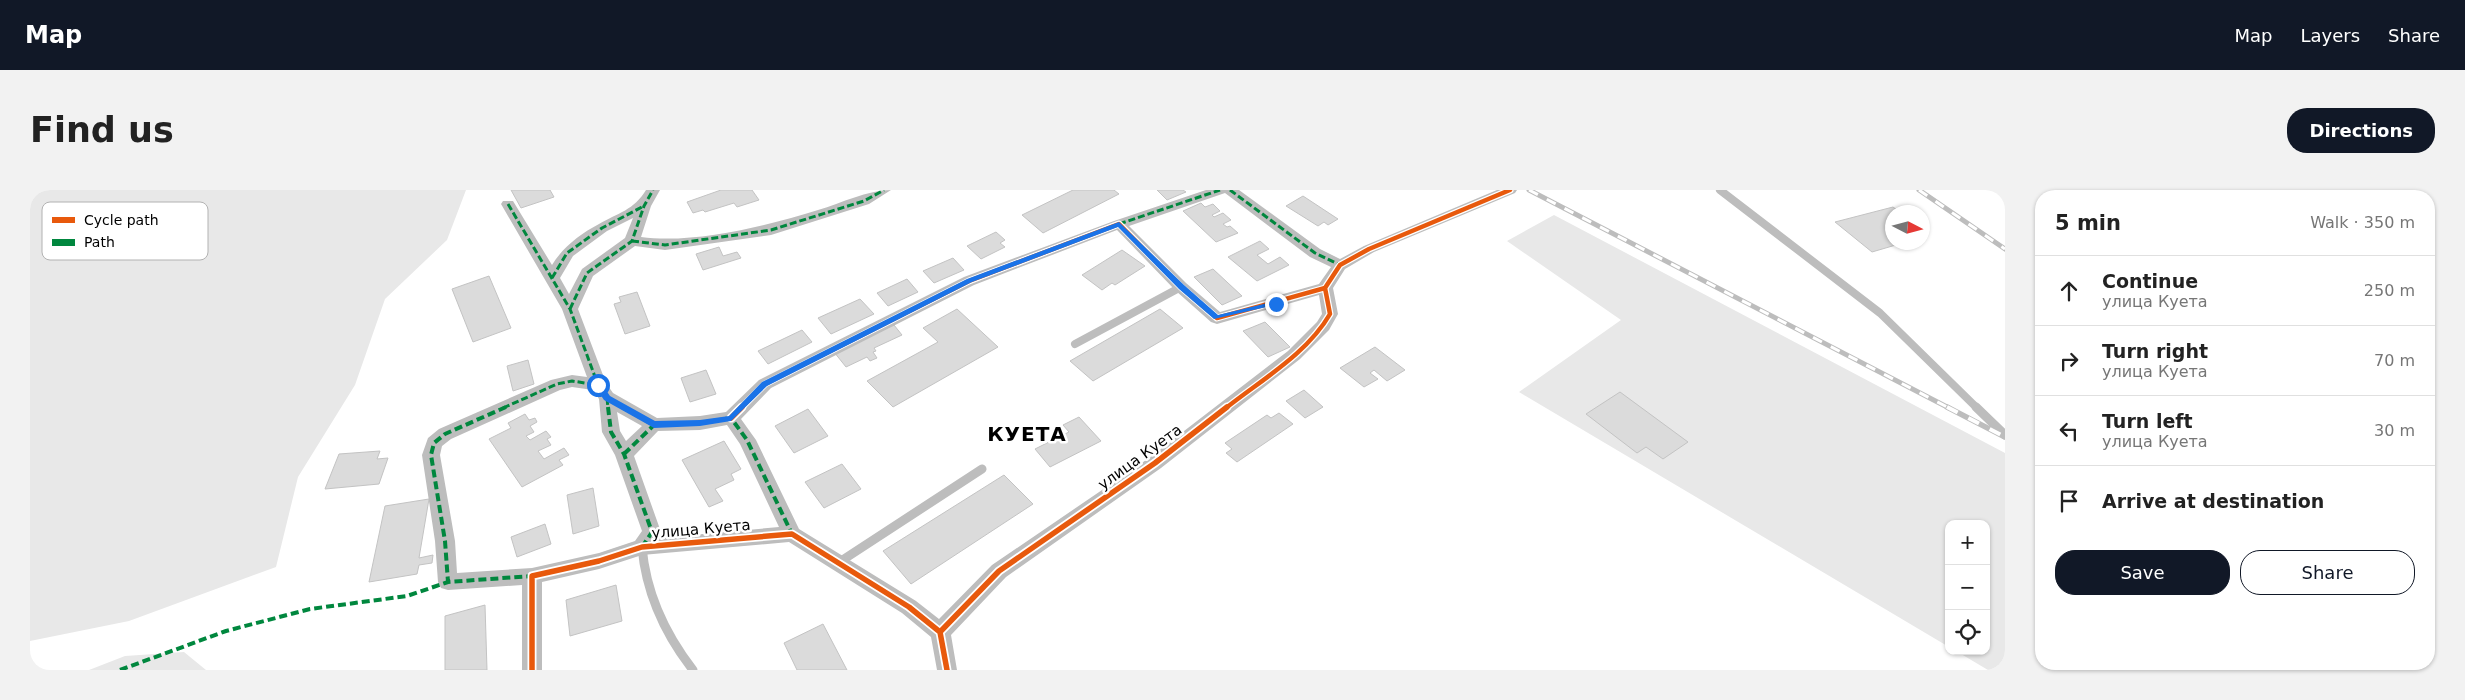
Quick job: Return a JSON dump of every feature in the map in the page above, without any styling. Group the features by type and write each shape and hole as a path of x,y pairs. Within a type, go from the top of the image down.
{"street":[{"path":"570,309 587,272 632,241 644,206 653,190"},
{"path":"632,241 665,245 771,230 864,201 884,190"},
{"path":"602,391 654,425 700,423 731,418 764,384 969,281 1119,224 1220,190"},
{"path":"1230,190 1315,253 1340,265"},
{"path":"1119,224 1181,287 1217,318 1276,304 1325,288 1340,265 1369,249 1510,190"},
{"path":"508,204 570,309 602,391 611,432 624,454 652,532 642,547"},
{"path":"552,278 567,253 602,228 644,206"},
{"name":"улица Куета","path":"940,632 999,571 1155,463 1294,355 1323,326 1330,314 1325,288"},
{"name":"улица Куета","path":"602,391 572,381 557,384 445,434 434,443 431,455 445,541 448,582 532,576 599,561 642,547 792,534"},
{"path":"731,418 747,440 792,534 908,607 940,632 947,670"},
{"path":"624,454 654,425"},
{"path":"532,576 532,670"}],"lane":[{"path":"1720,190 1880,313 2005,435"},
{"path":"1075,344 1181,287"},
{"path":"838,563 982,469"},
{"path":"642,547 643,566 666,633 693,670"}],"shaded area":[{"path":"30,190 466,190 447,240 385,299 355,385 298,477 276,567 129,621 30,641"},
{"path":"1554,215 2005,453 2005,670 1988,670 1963,655 1990,655 1990,520 1945,520 1945,645 1519,392 1621,320 1507,241"},
{"path":"184,652 206,670 89,670 125,656"}],"building":[{"path":"511,190 550,190 554,197 521,208"},
{"path":"721,190 752,190 759,200 737,207 734,203 705,212 703,210 693,213 687,202"},
{"path":"1073,190 1114,190 1119,194 1043,233 1022,215"},
{"path":"1157,190 1183,190 1186,192 1167,200"},
{"path":"1303,196 1338,219 1328,225 1324,222 1318,226 1286,206"},
{"path":"1201,203 1205,207 1213,204 1220,211 1212,215 1214,217 1223,213 1231,220 1223,224 1227,227 1230,226 1238,233 1216,242 1183,211"},
{"path":"1885,209 1885,248 1872,252 1835,222"},
{"path":"996,232 1005,240 1000,243 1005,247 981,259 967,246"},
{"path":"1260,241 1269,249 1257,255 1268,264 1280,257 1289,265 1257,281 1228,257"},
{"path":"719,247 723,256 737,252 741,258 703,270 696,254"},
{"path":"1122,250 1145,266 1115,285 1112,283 1102,290 1082,275"},
{"path":"953,258 964,270 934,283 923,271"},
{"path":"1213,269 1242,296 1222,305 1194,277"},
{"path":"489,276 511,328 473,342 452,289"},
{"path":"907,279 918,292 888,306 877,293"},
{"path":"637,292 650,326 625,334 614,304 621,302 619,297"},
{"path":"860,299 874,314 831,334 818,318"},
{"path":"957,309 998,347 893,407 867,381 938,342 923,328"},
{"path":"1160,309 1183,328 1093,381 1070,361"},
{"path":"1265,322 1290,347 1268,357 1243,331"},
{"path":"894,325 902,335 874,348 876,351 873,352 877,358 870,361 867,357 846,367 834,352"},
{"path":"802,330 812,342 768,364 758,351"},
{"path":"1375,347 1405,370 1387,381 1374,370 1370,373 1378,379 1364,387 1340,368"},
{"path":"528,360 534,384 513,391 507,366"},
{"path":"706,370 716,394 690,402 681,378"},
{"path":"1304,390 1323,407 1305,418 1286,401"},
{"path":"1620,392 1688,442 1663,459 1646,447 1637,453 1586,414"},
{"path":"808,409 828,436 794,453 775,426"},
{"path":"1279,413 1293,424 1237,462 1226,453 1232,449 1225,443 1267,415 1271,418"},
{"path":"525,414 529,420 535,418 537,422 530,426 534,432 526,436 530,440 546,431 551,437 547,439 551,445 538,451 544,459 564,448 569,455 559,460 563,465 522,487 489,439 511,428 508,423"},
{"path":"1079,417 1101,441 1050,467 1035,449 1069,432 1063,425"},
{"path":"724,441 741,469 731,474 734,480 715,489 723,501 709,507 682,460"},
{"path":"380,451 377,459 388,458 379,484 325,489 339,454"},
{"path":"842,464 861,489 824,508 805,482"},
{"path":"1004,475 1033,504 911,584 883,551"},
{"path":"593,488 599,526 573,534 567,495"},
{"path":"429,499 419,558 433,555 432,563 419,565 417,574 369,582 385,506"},
{"path":"545,524 551,544 517,557 511,537"},
{"path":"616,585 622,621 570,636 566,600"},
{"path":"485,605 487,670 445,670 445,616"},
{"path":"823,624 847,670 797,670 784,643"}],"railway":[{"path":"1529,190 1949,408"},
{"path":"1919,190 2005,249"},
{"path":"1947,407 2005,437"}],"marked path":[{"path":"570,309 587,273 632,241 644,206 653,190"},
{"path":"632,241 665,245 771,230 864,201 884,190"},
{"path":"1119,224 1220,190"},
{"path":"1230,190 1315,253 1340,265"},
{"path":"508,204 570,309 598,385 607,398 654,425 700,423 731,418 747,440 792,534"},
{"path":"552,278 567,253 602,228 644,206"},
{"path":"532,576 448,582 445,541 431,455 434,443 445,434 557,384 572,381 598,385"},
{"path":"607,398 611,432 624,454 652,532 642,547"},
{"path":"624,454 654,425"},
{"path":"120,670 226,631 310,609 407,596 448,582"}],"cycle path":[{"path":"947,670 940,632 999,571 1155,463 1294,355 1323,326 1330,314 1325,288 1340,265 1369,249 1510,190"},
{"path":"731,418 765,384 969,281 1119,224 1181,287 1217,318 1325,288"},
{"path":"532,670 532,576 599,561 642,547 792,534 909,607 940,632"}],"district":[{"name":"КУЕТА","path":"1027,434"}],"route":[{"path":"598,385 607,398 654,425 700,423 731,418 764,384 969,281 1119,224 1181,287 1217,318 1276,304"}]}
